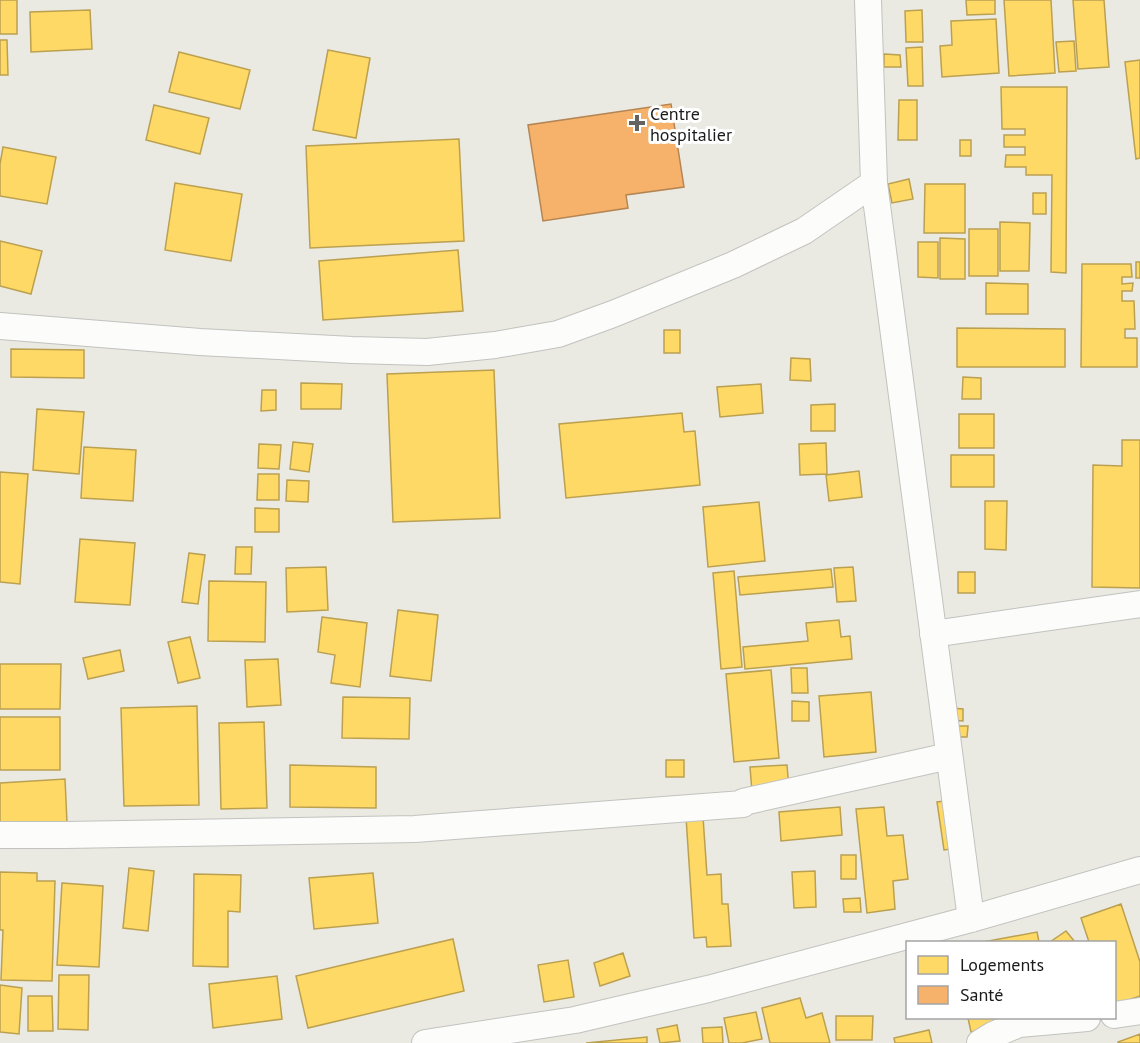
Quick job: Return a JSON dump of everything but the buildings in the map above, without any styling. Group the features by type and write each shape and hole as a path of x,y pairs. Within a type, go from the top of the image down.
{"street":[{"path":"868,0 873,183 971,920"},
{"path":"0,326 200,342 352,350 427,352 495,345 558,334 733,265 804,231 873,183"},
{"path":"933,634 1140,604"},
{"path":"0,835 415,829 743,804 949,758"},
{"path":"425,1043 576,1020 708,989 971,920 1140,870"},
{"path":"1116,1015 1140,1011"},
{"path":"980,1043 1019,1024 1068,1019"}],"place":[{"name":"Centre hospitalier","path":"637,123"}]}
